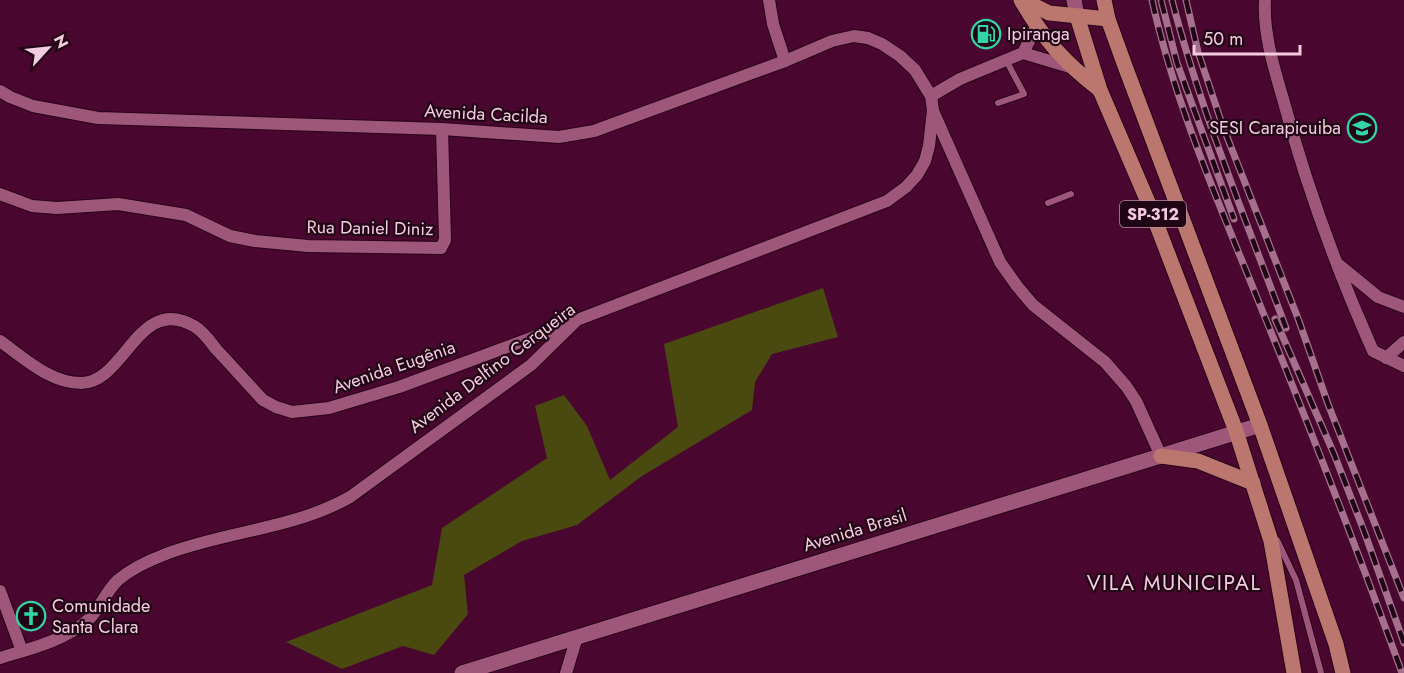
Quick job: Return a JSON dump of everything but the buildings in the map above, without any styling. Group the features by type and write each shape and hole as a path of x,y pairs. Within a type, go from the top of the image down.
{"main road":[{"path":"1022,0 1049,13 1108,19"},
{"path":"1022,0 1036,27 1070,67 1100,90"},
{"name":"SP-312","path":"1074,0 1100,90 1148,202 1236,431 1261,507 1271,541 1294,673"},
{"name":"SP-312","path":"1104,0 1108,19 1260,425 1343,673"},
{"name":"Avenida Brasil","path":"462,673 488,670 577,637 1260,425"},
{"path":"1161,456 1198,461 1253,483"}],"street":[{"path":"769,0 773,24 785,61"},
{"path":"1265,0 1270,51 1276,75 1292,134 1335,262 1374,351 1404,366"},
{"path":"1023,53 1036,27"},
{"name":"Avenida Cacilda","path":"0,91 10,98 33,106 98,118 442,129 559,137 582,134 785,61 832,41 854,36 868,38 882,44 900,56 921,78 931,96"},
{"path":"931,96 960,79 1023,53 1070,67"},
{"name":"Avenida Delfino Cerqueira","path":"0,658 45,644 86,622 117,580 137,567 192,546 304,517 331,508 350,497 531,365 577,321 887,201 906,187 917,175 925,161 933,110 931,96"},
{"path":"933,110 1000,262 1034,305 1105,362 1126,386 1136,401 1161,456"},
{"name":"Rua Daniel Diniz","path":"0,194 32,206 57,208 118,204 186,215 230,236 255,241 308,246 441,248 445,240 442,129"},
{"path":"1335,262 1378,297 1404,308"},
{"name":"Avenida Eugênia","path":"0,341 42,371 63,380 81,383 93,381 103,375 140,334 155,324 163,320 181,320 196,327 263,400 276,407 292,411 329,408 365,398 577,321"},
{"path":"1386,358 1404,342"},
{"path":"0,591 22,651"},
{"path":"566,673 577,637"}],"lane":[{"path":"998,103 1024,94 1006,60"},
{"path":"1048,203 1071,194"},
{"path":"1261,507 1296,580 1321,673"}],"shaded area":[{"path":"823,288 838,337 772,354 755,382 752,410 642,476 577,525 522,541 464,575 468,614 434,655 403,646 342,669 286,642 432,585 442,528 547,458 535,406 564,395 587,426 610,480 678,427 664,344"}],"railway":[{"path":"1152,0 1185,115 1332,486 1402,673"},
{"path":"1161,0 1177,63 1234,219"},
{"path":"1172,0 1210,125 1286,328"},
{"path":"1186,0 1198,52 1222,124 1404,598"},
{"path":"1275,319 1334,454 1404,643"}],"place":[{"name":"Ipiranga","path":"986,34"},
{"name":"SESI Carapicuiba","path":"1362,128"},
{"name":"Comunidade Santa Clara","path":"31,616"}],"district":[{"name":"VILA MUNICIPAL","path":"1174,583"}]}
